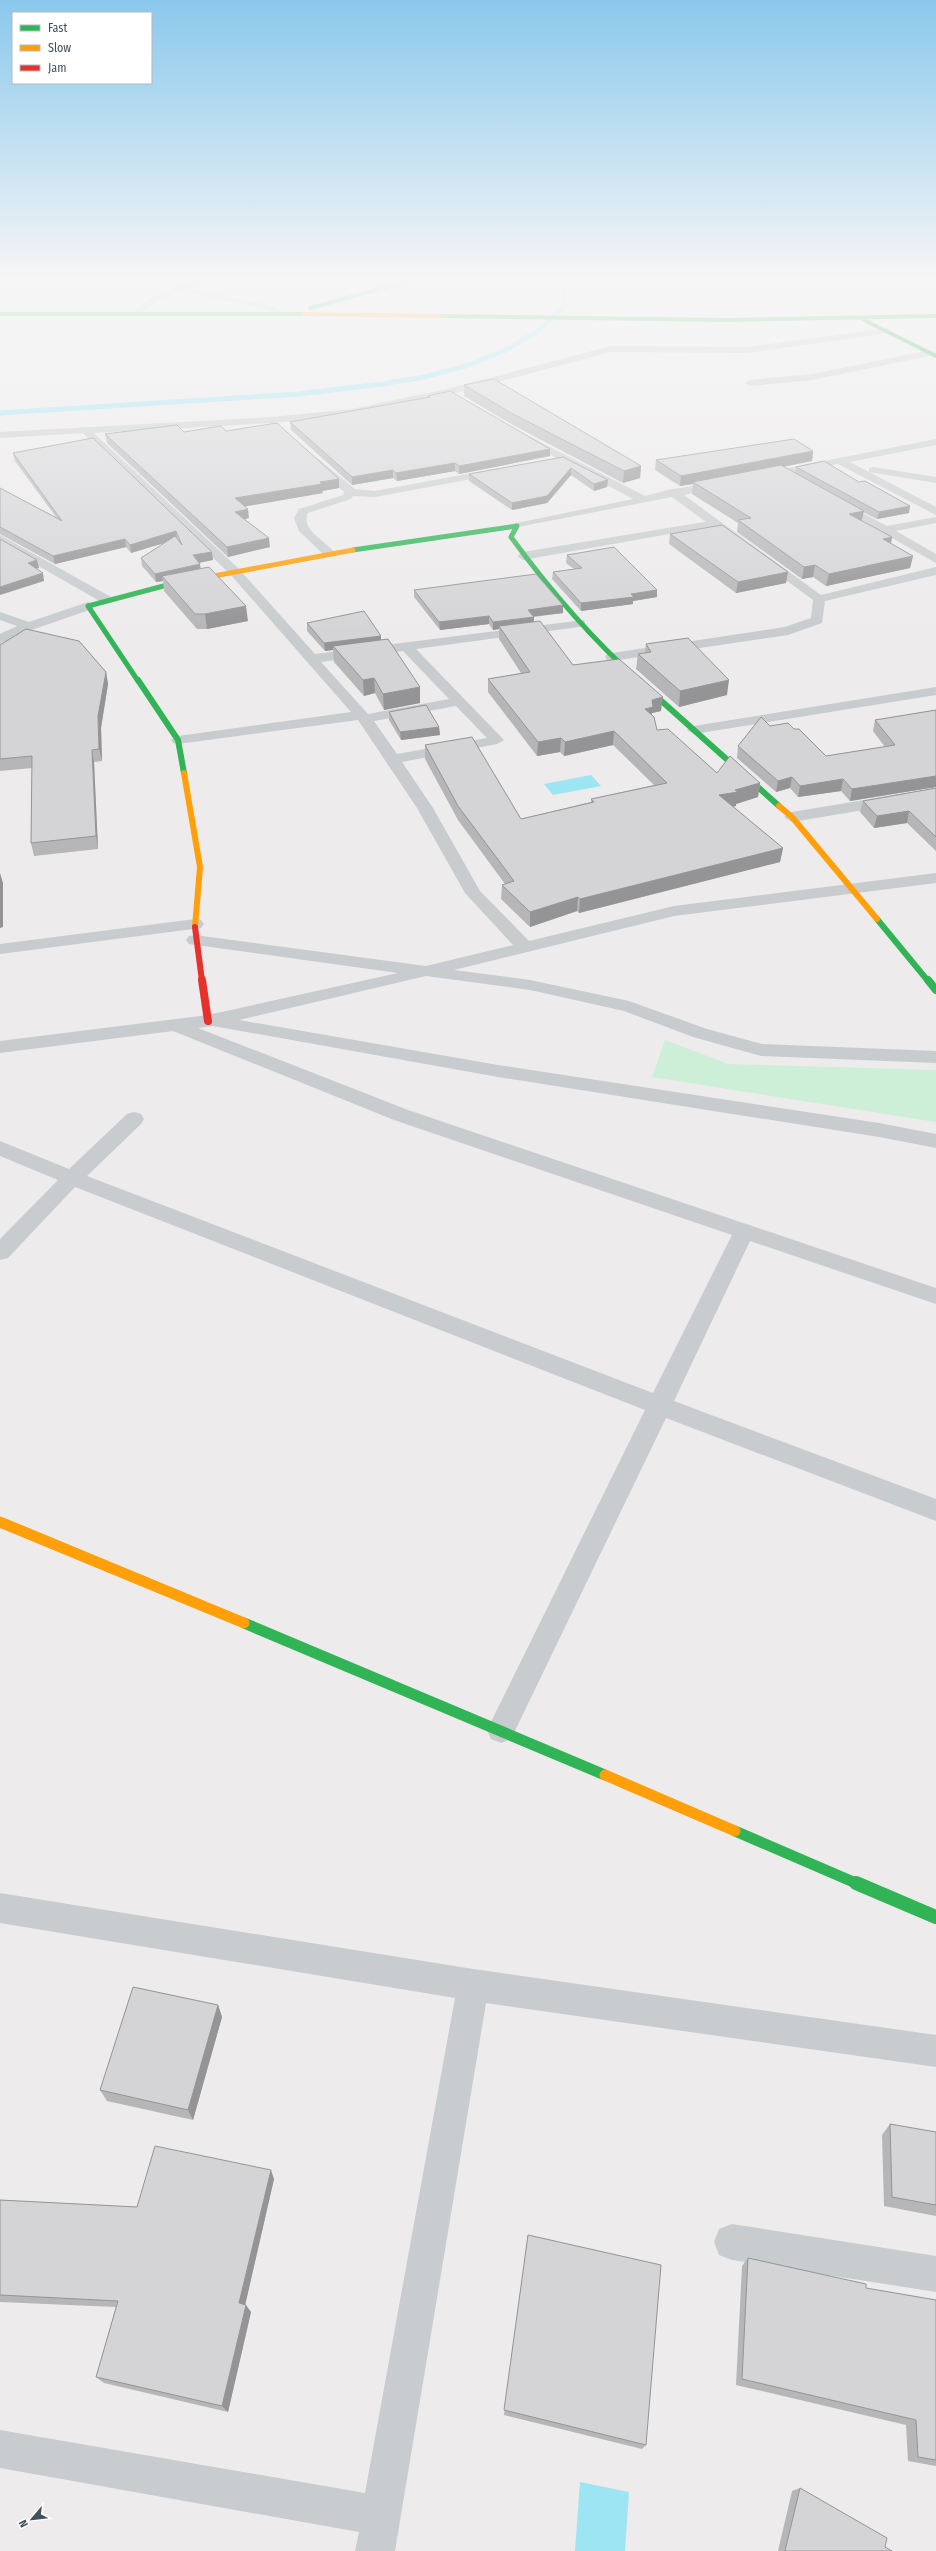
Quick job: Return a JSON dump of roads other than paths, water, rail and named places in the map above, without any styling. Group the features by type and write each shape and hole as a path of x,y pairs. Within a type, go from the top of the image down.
{"street":[{"path":"0,435 84,429 272,420 352,412 433,395"},
{"path":"453,395 461,400"},
{"path":"272,420 282,430"},
{"path":"84,429 234,571 363,717 425,808 473,893 524,946"},
{"path":"515,432 642,499"},
{"path":"754,478 784,473 838,460 936,442"},
{"path":"309,454 349,488 350,492"},
{"path":"550,461 565,458"},
{"path":"838,460 887,474 936,480"},
{"path":"838,460 936,512"},
{"path":"350,492 375,494 512,468"},
{"path":"784,473 798,480"},
{"path":"0,640 29,626 107,600 234,571 423,537 517,526 672,492 732,482"},
{"path":"329,553 303,529 300,518 303,511 347,496 350,492"},
{"path":"672,492 797,581 819,599"},
{"path":"824,496 936,560"},
{"path":"884,530 936,520"},
{"path":"523,556 716,523"},
{"path":"517,526 511,537 523,556 579,622 612,657 792,817 848,888 936,990"},
{"path":"0,539 107,600"},
{"path":"819,599 936,571"},
{"path":"612,657 788,631 817,620 819,599"},
{"path":"88,606 178,740 200,867 195,932 208,1021"},
{"path":"0,616 29,626"},
{"path":"311,659 579,622"},
{"path":"393,759 497,740 406,646"},
{"path":"694,730 936,691"},
{"path":"178,740 363,717 459,700"},
{"path":"792,817 936,793"},
{"path":"0,1047 208,1021 286,1005 494,953 674,911 936,878"},
{"path":"0,949 195,932 422,972 530,986 629,1006 700,1033 761,1050 819,1054 936,1057"},
{"path":"494,953 499,982"},
{"path":"208,1021 498,1072 879,1130 936,1141"},
{"path":"174,1025 401,1115 745,1230 936,1296"},
{"path":"0,1252 72,1178 134,1119"},
{"path":"0,1148 72,1178 658,1406 936,1510"},
{"path":"501,1730 575,1582 658,1406 745,1230"},
{"path":"0,1522 501,1730 936,1917"},
{"path":"0,1908 473,1985 936,2051"},
{"path":"0,2449 378,2533 473,1985"},
{"path":"732,2242 936,2274"}],"water":[{"path":"591,775 601,786 553,795 544,784"},
{"path":"580,2482 629,2492 625,2551 575,2551"}],"waterway":[{"path":"0,413 283,395"}]}
